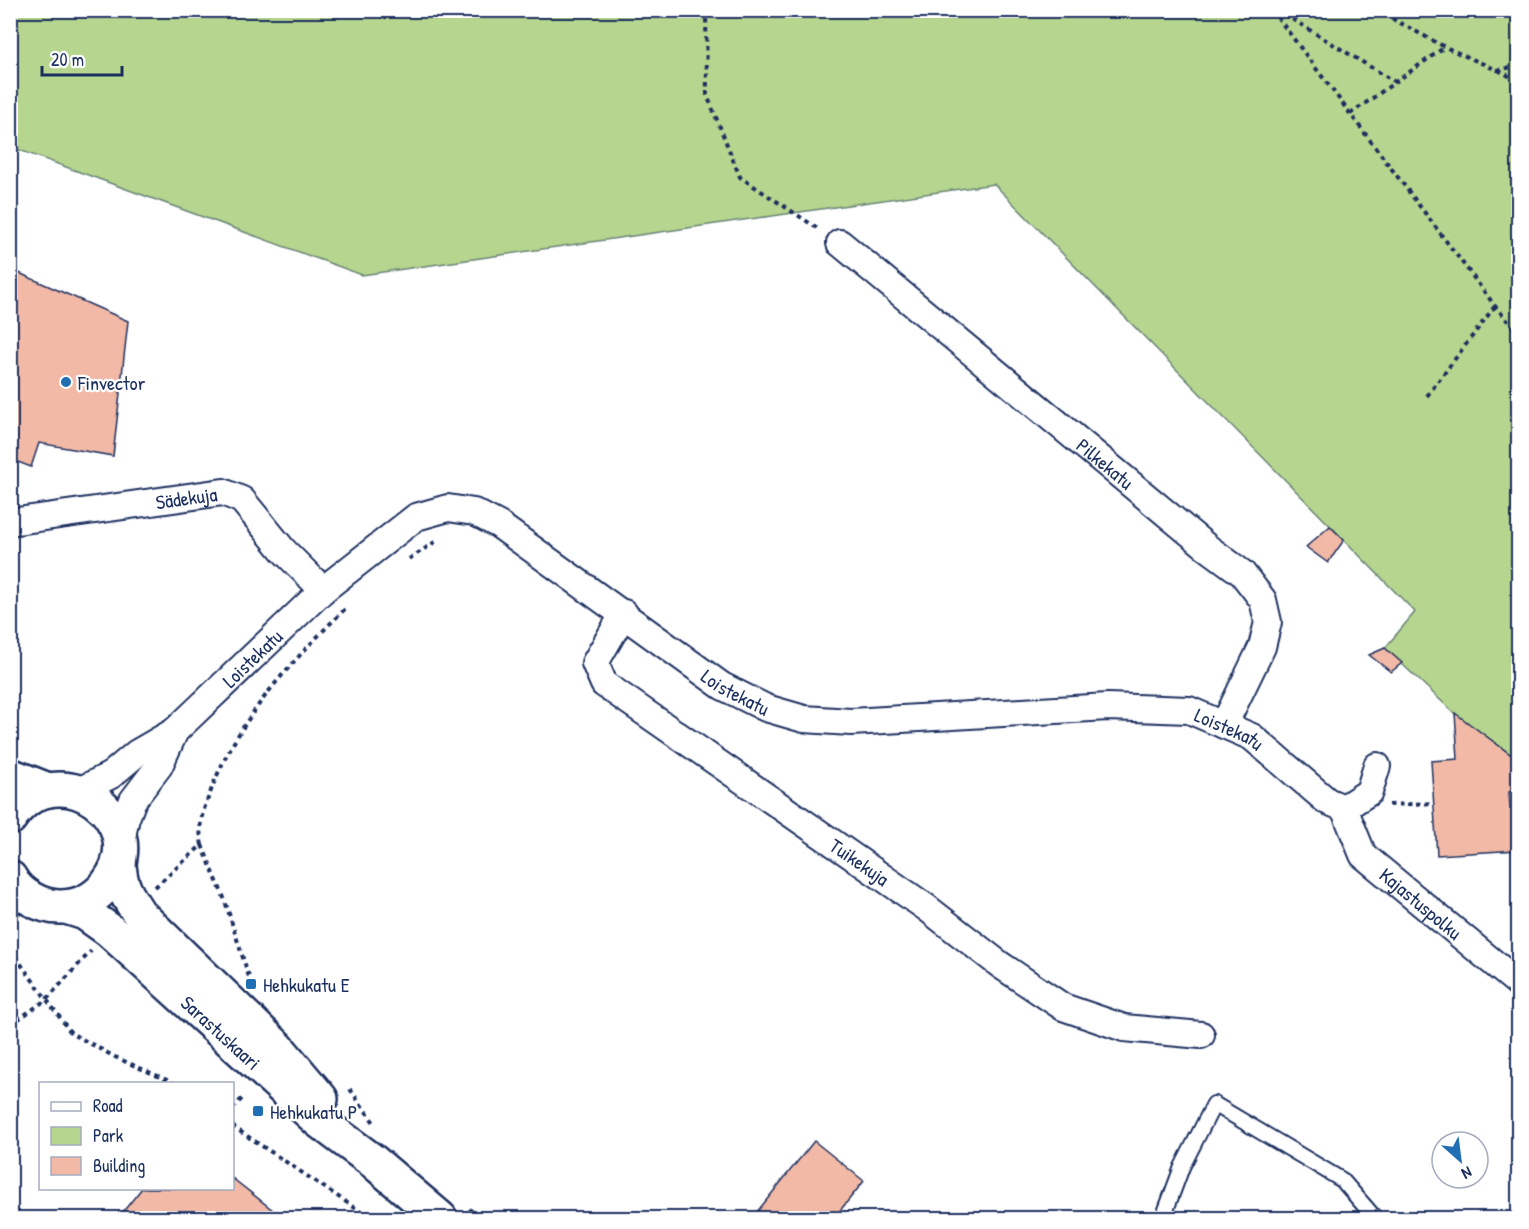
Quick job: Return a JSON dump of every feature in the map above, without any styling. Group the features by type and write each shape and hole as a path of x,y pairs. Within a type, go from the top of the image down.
{"street":[{"name":"Pilkekatu","path":"840,243 1242,573 1263,600 1268,622 1262,647 1224,725"},
{"name":"Sädekuja","path":"10,522 223,492 242,500 283,550 323,590"},
{"name":"Loistekatu","path":"63,791 111,775 136,753 175,731 323,590 416,518 448,508 474,512 500,525 722,686 766,708 804,719 851,722 1108,707 1190,710 1252,737 1327,801 1344,808"},
{"name":"Tuikekuja","path":"624,613 595,663 604,684 917,901 999,964 1063,1007 1124,1028 1201,1035"},
{"name":"Loistekatu","path":"120,853 126,818 134,800 159,766 175,731"},
{"path":"1344,808 1369,792 1377,766"},
{"path":"10,775 63,791"},
{"path":"10,818 17,807 31,796 63,791"},
{"name":"Sarastuskaari","path":"63,791 93,798 107,810 116,826 120,853 119,878 126,895 140,915 278,1048 374,1162"},
{"name":"Kajastuspolku","path":"1344,808 1364,855 1518,984"},
{"path":"10,909 24,903 56,906 84,903 100,893 112,878 120,853"},
{"name":"Sarastuskaari","path":"10,878 27,897 85,913 109,930 319,1120 374,1162 440,1218"}],"lane":[{"path":"1162,1218 1182,1167 1214,1104 1342,1180 1375,1218"}],"path":[{"path":"706,10 707,95 740,177 840,243"},
{"path":"1272,10 1495,306 1518,333"},
{"path":"1277,10 1395,82"},
{"path":"1376,10 1445,47 1518,81"},
{"path":"1350,114 1445,47"},
{"path":"1497,70 1518,66"},
{"path":"1427,396 1495,306"},
{"path":"1514,328 1518,323"},
{"path":"404,562 436,541 444,539"},
{"path":"251,984 224,898 202,845 199,829 203,811 222,762 262,699 308,645 347,607"},
{"path":"148,892 202,845"},
{"path":"10,1024 46,1000 98,944"},
{"path":"10,949 71,1032 114,1057 174,1082"},
{"path":"234,1106 244,1097"},
{"path":"234,1127 370,1218"}],"green space":[{"path":"10,11 1518,11 1518,760 1454,713 1385,648 1415,612 994,184 362,275 11,147"}],"building":[{"name":"Finvector","path":"10,269 128,321 113,456 39,443 31,467 10,459"},
{"path":"1330,526 1344,540 1328,563 1306,547"},
{"path":"1385,648 1402,663 1391,672 1369,655"},
{"path":"1455,713 1518,760 1518,791 1509,792 1510,809 1518,808 1518,850 1437,855 1431,761 1458,759"},
{"path":"814,1141 864,1181 834,1218 752,1218"},
{"path":"234,1180 283,1218 118,1218 140,1190 234,1190"}],"place":[{"name":"Finvector","path":"66,382"},
{"name":"Hehkukatu E","path":"251,984"},
{"name":"Hehkukatu P","path":"258,1111"}]}
